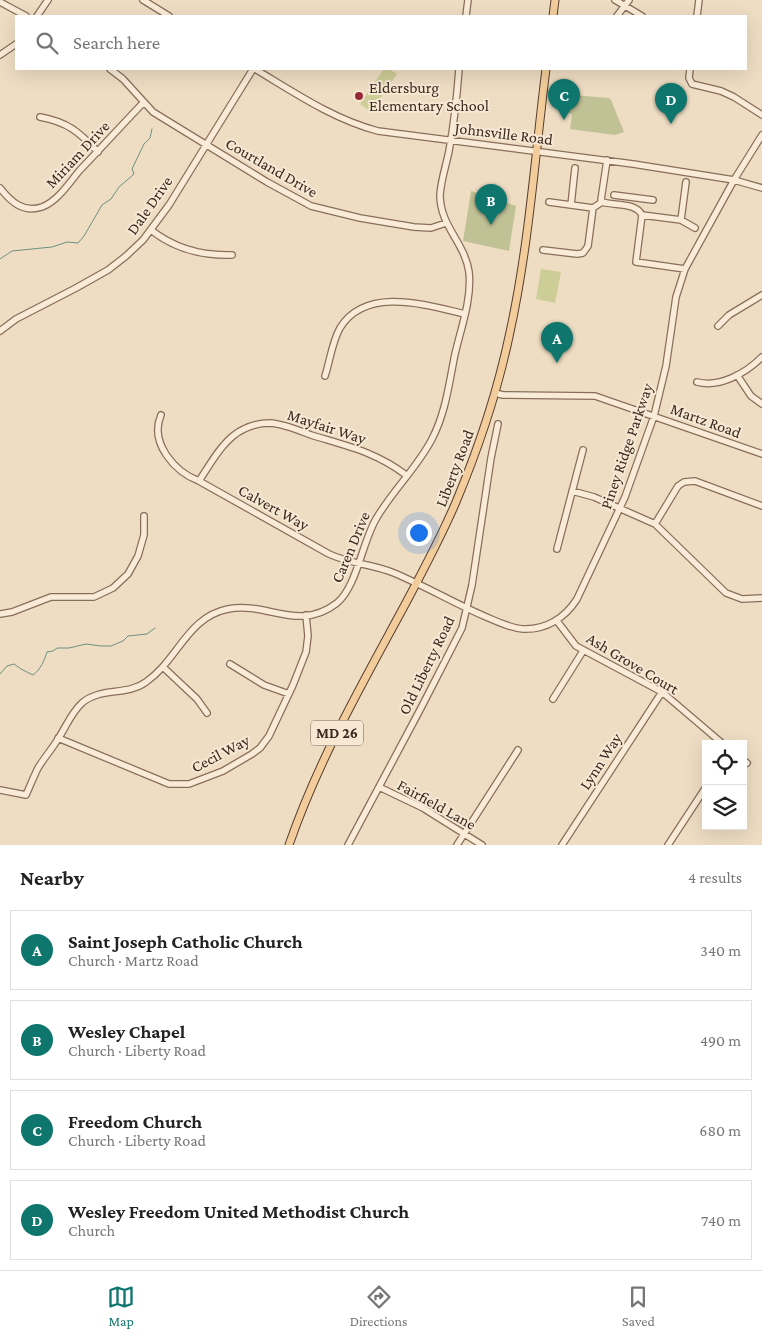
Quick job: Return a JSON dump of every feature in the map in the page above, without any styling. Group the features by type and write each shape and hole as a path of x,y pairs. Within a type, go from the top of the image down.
{"main road":[{"path":"553,15 555,0"},
{"name":"Liberty Road","path":"289,845 304,804 326,754 456,503 478,443 509,339 519,288 546,70"}],"street":[{"path":"38,15 48,0"},
{"path":"143,0 167,15"},
{"path":"466,15 468,0"},
{"path":"615,0 640,15"},
{"path":"618,15 629,0"},
{"path":"697,15 699,0"},
{"path":"0,2 24,15"},
{"path":"0,55 15,45"},
{"name":"Courtland Drive","path":"111,70 123,79 143,103 159,116 267,182 311,206 360,218 414,227 431,228 446,223"},
{"name":"Dale Drive","path":"0,332 16,319 108,270 126,256 151,230 253,70"},
{"name":"Johnsville Road","path":"256,70 325,111 352,124 390,133 607,160 734,180 762,188"},
{"name":"Caren Drive","path":"0,790 26,795 39,766 69,718 87,698 98,694 128,690 146,683 163,667 195,626 203,619 231,608 248,608 286,616 306,615 327,609 342,598 353,581 365,540 374,522 425,451 440,420 465,314 469,271 465,257 446,223 440,193 450,141 459,70"},
{"path":"690,70 689,78 692,84 734,96 762,115"},
{"name":"Miriam Drive","path":"0,188 10,201 22,207 42,206 56,198 143,103"},
{"path":"40,116 73,127 98,152"},
{"name":"Piney Ridge Parkway","path":"416,583 468,609 518,628 538,628 557,621 568,612 577,599 620,509 654,416 666,366 676,297 685,269 734,180 762,135"},
{"path":"602,202 607,160"},
{"path":"571,205 575,168"},
{"path":"681,220 686,182"},
{"path":"614,195 653,200"},
{"path":"630,207 632,197"},
{"path":"549,202 593,208 602,202 636,208 642,215 681,220 695,228"},
{"path":"543,250 583,253 588,246 593,208"},
{"path":"642,215 636,262 685,269"},
{"path":"151,230 167,242 186,250 204,254 232,255"},
{"path":"718,326 729,315 762,295"},
{"path":"325,376 339,330 353,315 366,306 382,303 408,303 465,314"},
{"path":"697,382 704,384 717,383 738,375 762,357"},
{"path":"738,375 745,389 762,404"},
{"name":"Martz Road","path":"494,393 503,395 595,396 762,454"},
{"name":"Calvert Way","path":"161,415 159,423 160,436 167,456 172,464 182,473 329,554 385,570 416,583"},
{"name":"Mayfair Way","path":"199,481 232,436 249,426 270,423 293,428 377,456 392,464 406,475"},
{"name":"Old Liberty Road","path":"348,845 456,642 468,609 498,424"},
{"path":"556,549 583,450"},
{"path":"655,524 678,486 690,481 695,481 762,506"},
{"path":"572,491 594,498 655,524 726,593 742,599 762,598"},
{"path":"0,614 25,608 51,597 94,597 113,588 128,574 138,556 144,535 144,516"},
{"name":"Cecil Way","path":"58,738 169,784 190,784 223,771 257,751 269,736 306,652 308,636 306,615"},
{"name":"Ash Grove Court","path":"557,621 568,637 584,651 662,692 718,740"},
{"path":"552,699 584,651"},
{"path":"230,664 264,685 289,694"},
{"path":"163,667 197,699 207,713"},
{"name":"Lynn Way","path":"562,845 662,692"},
{"path":"457,845 518,750"},
{"name":"Fairfield Lane","path":"379,787 423,808 482,845"},
{"path":"668,845 702,793"}],"green space":[{"path":"383,70 391,70 397,74 384,92 373,84"},
{"path":"372,86 383,94 371,112 360,104"},
{"path":"562,94 609,98 624,132 615,135 570,129 572,114 560,112"},
{"path":"471,191 516,206 509,251 463,241"},
{"path":"541,269 561,272 555,303 536,299"}],"waterway":[{"path":"0,259 12,251 52,247 67,242 78,243 102,205 111,199 119,187 134,174 132,169 144,144 150,138 152,129"},
{"path":"0,674 7,666 14,664 33,675 40,667 47,652 57,648 69,648 86,644 111,646 123,641 128,636 147,634 155,628"}],"place":[{"name":"Eldersburg Elementary School","path":"359,96"},
{"name":"Freedom Church","path":"564,120"},
{"name":"Wesley Freedom United Methodist Church","path":"671,124"},
{"name":"Wesley Chapel","path":"491,225"},
{"name":"Saint Joseph Catholic Church","path":"557,363"}]}
